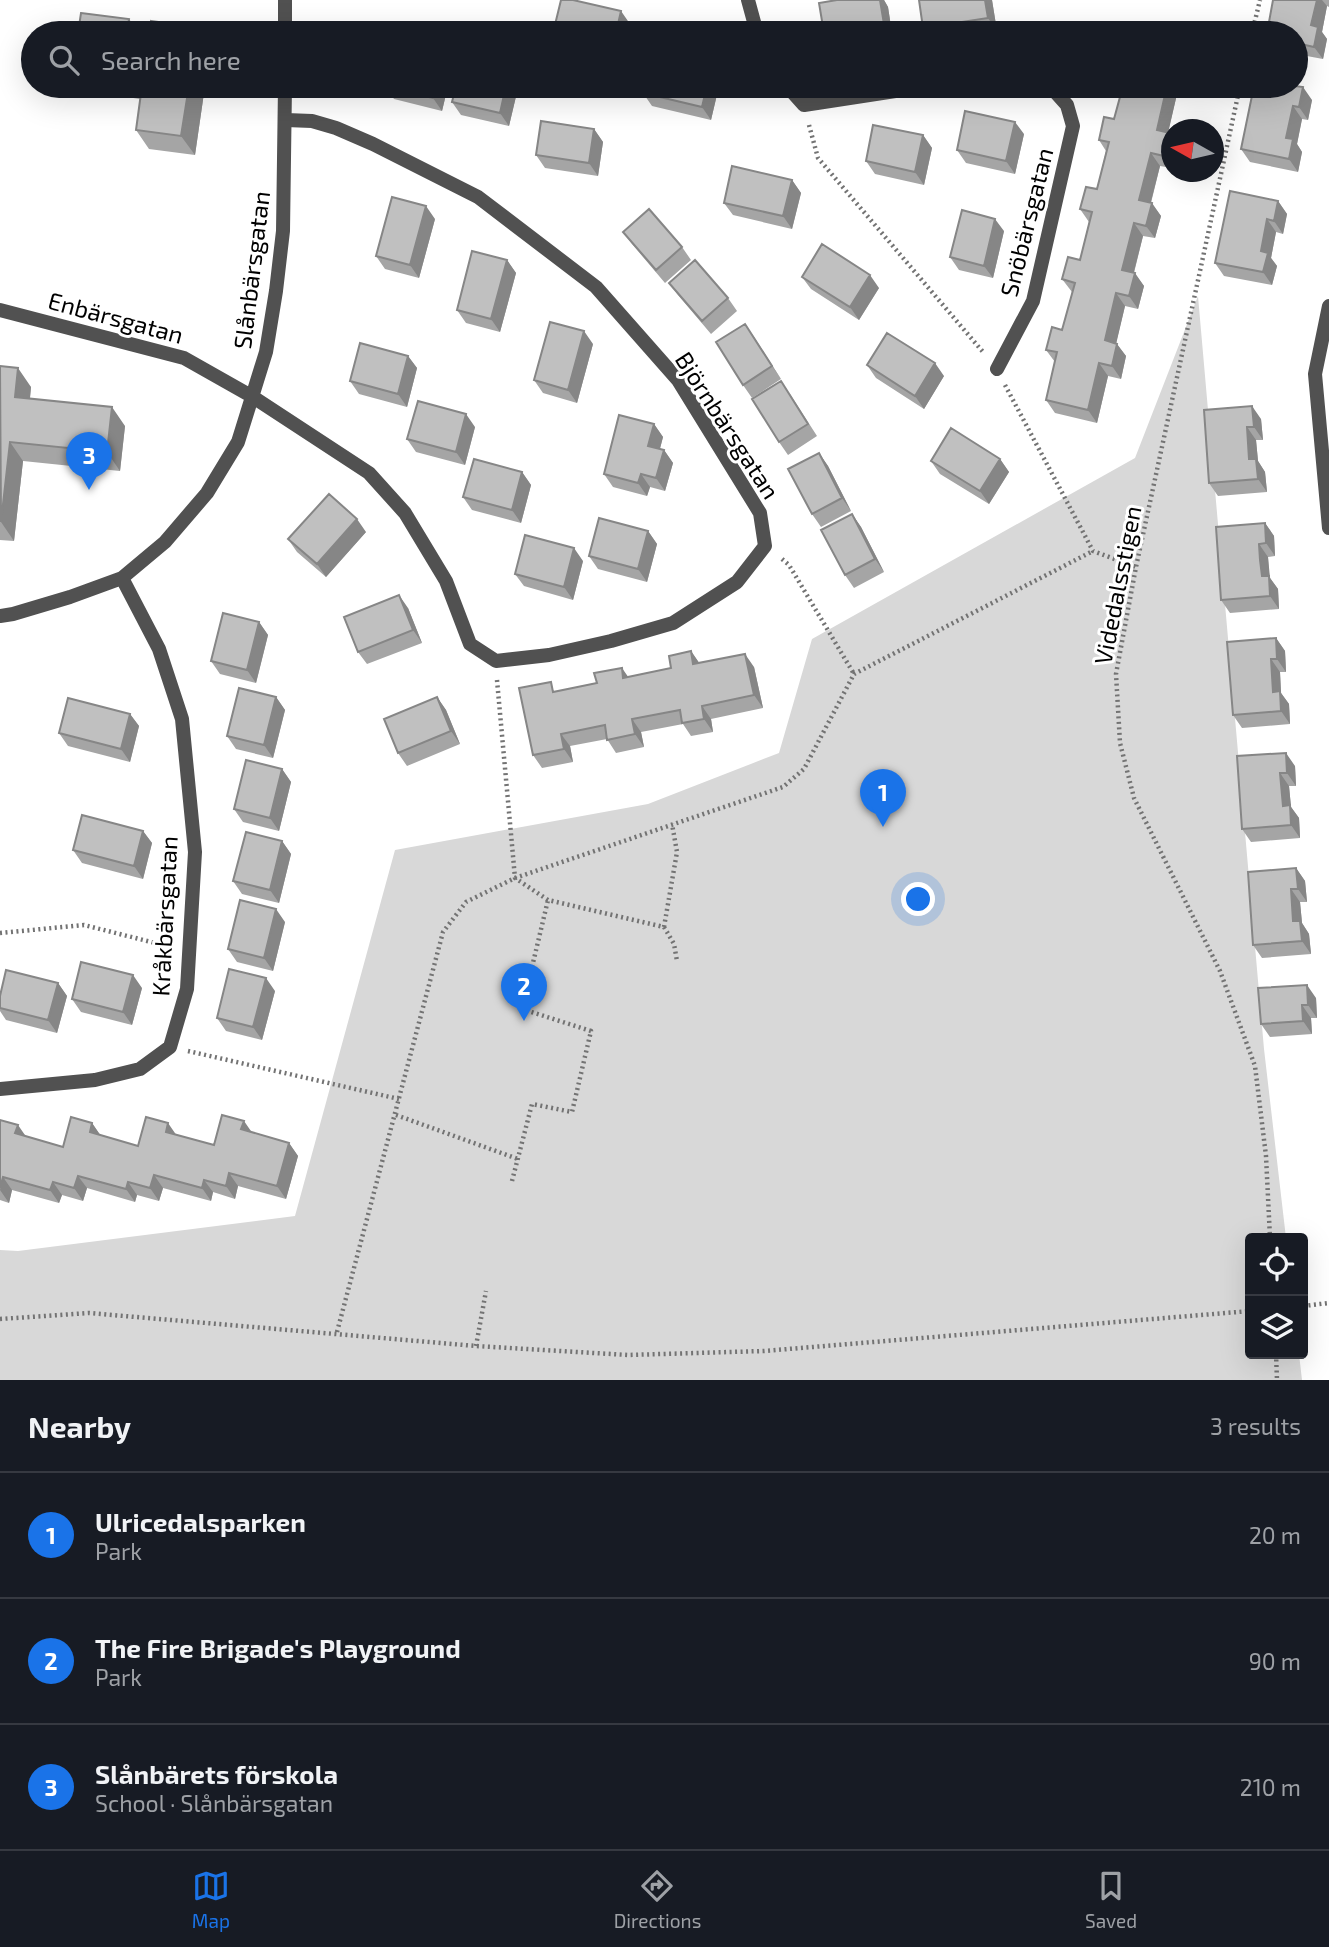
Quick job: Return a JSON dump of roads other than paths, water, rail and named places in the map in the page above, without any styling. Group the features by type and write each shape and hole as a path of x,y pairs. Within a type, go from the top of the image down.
{"street":[{"path":"285,0 285,21"},
{"path":"748,0 754,21"},
{"name":"Slånbärsgatan","path":"0,616 70,597 122,578 165,542 208,493 238,442 266,352 278,279 283,231 285,98"},
{"path":"798,98 804,105 850,98"},
{"name":"Snöbärsgatan","path":"997,369 1033,301 1073,126 1067,105 1061,98"},
{"name":"Björnbärsgatan","path":"253,397 369,472 405,513 439,570 470,644 496,661 549,655 673,623 737,582 765,546 760,513 678,380 596,287 478,197 336,128 313,121 286,120"},
{"path":"1329,306 1315,374 1329,528"},
{"name":"Enbärsgatan","path":"0,310 184,358 253,397"},
{"name":"Kråkbärsgatan","path":"0,1089 95,1080 140,1069 170,1047 187,989 195,852 182,719 159,649 122,578"}],"place":[{"name":"Slånbärets förskola","path":"89,490"},
{"name":"Ulricedalsparken","path":"883,827"},
{"name":"The Fire Brigade's Playground","path":"524,1021"}]}
